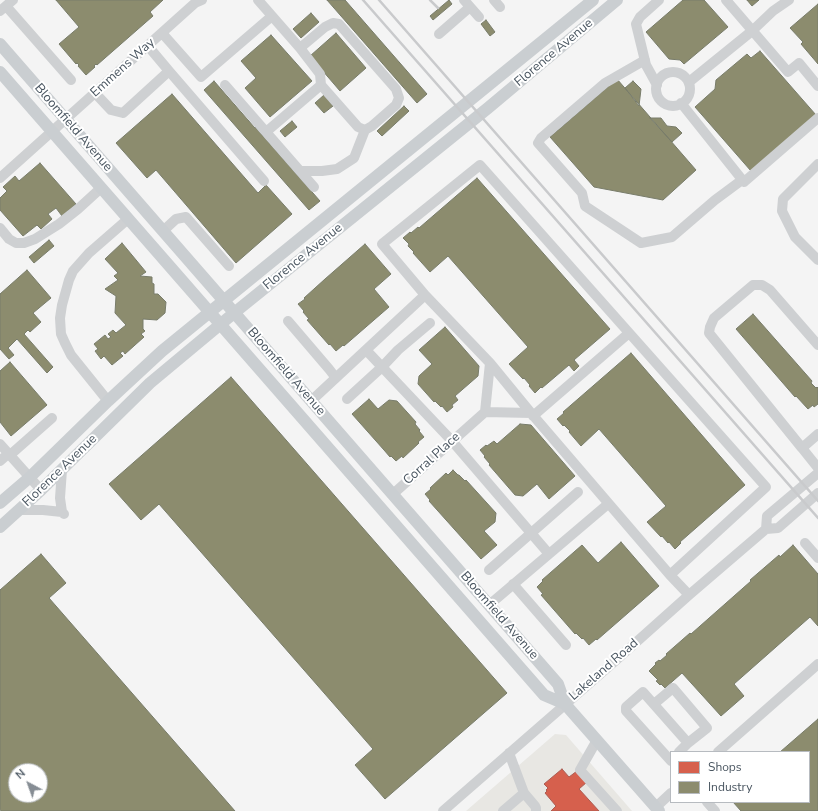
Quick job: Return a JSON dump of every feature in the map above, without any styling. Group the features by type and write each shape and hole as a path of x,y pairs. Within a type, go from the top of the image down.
{"main road":[{"name":"Florence Avenue","path":"0,504 162,351 593,0"},
{"name":"Florence Avenue","path":"0,527 62,470 150,383 234,312 488,108 617,0"},
{"name":"Bloomfield Avenue","path":"0,44 558,684 565,704 657,809"},
{"name":"Bloomfield Avenue","path":"0,72 544,695 565,704"},
{"path":"108,401 114,414 113,420"},
{"name":"Corral Place","path":"379,506 392,494"}],"street":[{"path":"258,0 300,48 320,74 321,85 358,127 365,130"},
{"path":"657,85 646,65 636,24 640,18 660,0"},
{"path":"726,0 788,72 799,63 818,86"},
{"path":"689,82 752,31 773,11 789,0"},
{"name":"Emmens Way","path":"0,178 198,1"},
{"path":"439,34 467,3 479,17"},
{"path":"6,6 71,80"},
{"path":"162,33 202,77 272,16"},
{"path":"300,48 326,27 333,23 338,24 396,89 398,98 396,105 372,126 365,130 354,158 338,169 301,171"},
{"path":"148,46 264,181"},
{"path":"645,60 605,83 541,138 538,143 582,193 585,206 640,243 672,237 715,200 742,180 744,182 818,118"},
{"path":"95,94 111,110 122,113 169,71"},
{"path":"676,72 686,77 689,82 689,93 687,98 681,103 673,106 667,105 659,98 657,93 657,85 660,77 665,74 676,72"},
{"path":"225,85 314,187"},
{"path":"266,132 321,85"},
{"path":"681,103 742,180"},
{"path":"818,164 783,199 782,211 795,237 818,260"},
{"path":"670,575 766,487 480,165 382,244 425,295 490,363 608,504 670,575 689,595"},
{"path":"0,228 9,239 16,243 24,244 59,224 101,188"},
{"path":"163,231 176,219 186,217 228,266"},
{"path":"108,401 71,355 61,334 60,318 65,292 73,271 89,253 128,219"},
{"path":"818,345 770,290 762,284 753,285 714,318 709,333 818,468"},
{"path":"311,401 425,295"},
{"path":"288,321 336,378"},
{"path":"347,399 398,350 430,323"},
{"path":"490,363 485,412 532,414 629,333"},
{"path":"366,350 452,441 549,554"},
{"name":"Corral Place","path":"392,494 485,412"},
{"path":"0,461 52,418"},
{"path":"802,448 818,434"},
{"path":"0,444 41,490"},
{"path":"19,510 42,510 63,513 60,498 62,470"},
{"name":"Lakeland Road","path":"766,529 767,516 818,473"},
{"path":"489,570 578,492"},
{"name":"Lakeland Road","path":"443,811 766,529 778,528 818,493"},
{"path":"488,605 608,504"},
{"path":"805,543 818,558"},
{"path":"513,584 566,645"},
{"path":"719,751 818,664"},
{"path":"654,704 673,688 707,728 680,751"},
{"path":"670,759 626,711 626,707 643,692 688,743"},
{"path":"597,740 580,770 617,811"},
{"path":"509,753 524,793 535,806 536,811"},
{"path":"502,811 524,793"},
{"path":"657,809 670,794"},
{"path":"708,803 715,811"}],"shaded area":[{"path":"555,734 566,735 632,811 466,811"}],"building: Shops":[{"path":"562,769 569,777 577,771 587,782 579,789 599,811 551,811 556,806 545,793 548,788 544,784"}],"building: Industry":[{"path":"56,0 163,0 150,12 153,16 97,65 96,64 94,66 95,67 86,75 78,66 79,65 77,63 76,64 59,44 79,27"},
{"path":"327,0 345,0 427,94 417,103"},
{"path":"449,0 452,4 433,20 430,16"},
{"path":"683,0 704,0 728,27 684,64 680,60 669,59 646,32"},
{"path":"747,0 759,0 752,6"},
{"path":"818,4 818,64 801,44 803,42 790,28"},
{"path":"311,13 319,22 301,38 293,29"},
{"path":"486,20 495,32 490,36 481,24"},
{"path":"336,33 366,68 340,91 310,56"},
{"path":"271,35 312,81 270,117 245,88 256,78 241,61"},
{"path":"760,51 816,115 751,171 695,107 715,89 716,80 747,54 751,58"},
{"path":"617,79 696,170 663,200 594,187 550,137"},
{"path":"214,81 320,201 309,210 204,90"},
{"path":"633,81 641,89 639,106 625,88"},
{"path":"172,94 258,193 266,185 292,214 236,263 156,170 147,178 116,143"},
{"path":"324,95 333,106 324,113 315,103"},
{"path":"404,106 409,111 382,136 377,131"},
{"path":"650,118 661,118 667,126 676,127 682,133 672,142"},
{"path":"292,121 297,127 285,137 280,131"},
{"path":"40,163 76,204 62,216 56,208 48,214 52,219 41,229 37,225 23,236 0,210 0,198 7,191 3,187 15,176 19,181"},
{"path":"477,178 610,329 574,360 579,366 574,371 569,365 535,393 524,378 523,379 509,364 528,347 448,256 430,272 413,253 414,252 408,246 409,244 403,238 418,227 419,228"},
{"path":"49,240 54,246 34,263 29,257"},
{"path":"122,243 146,272 140,276 152,277 154,294 158,294 166,302 165,313 157,320 143,319 143,329 145,331 141,334 144,337 125,354 123,351 120,353 123,356 112,365 104,356 101,359 95,351 98,349 94,344 105,335 108,339 111,337 108,334 113,330 116,333 126,325 115,313 116,296 105,289 118,280 114,276 118,273 105,259"},
{"path":"365,244 391,274 374,289 389,307 344,346 343,345 336,351 307,320 309,319 298,304"},
{"path":"27,270 51,298 33,313 41,322 30,332 28,330 24,334 53,367 47,373 17,339 8,348 14,355 9,359 0,349 0,294"},
{"path":"753,314 812,381 811,383 818,388 818,404 814,407 813,405 808,409 796,396 795,397 736,329"},
{"path":"445,327 479,366 478,376 455,396 458,400 447,412 442,406 441,407 435,401 434,402 418,384 419,376 432,364 419,350"},
{"path":"631,353 745,485 680,542 681,543 675,549 647,522 666,506 599,429 581,446 569,432 570,431 557,419 564,413 563,412"},
{"path":"10,362 47,405 11,436 0,422 0,371"},
{"path":"231,377 507,693 385,799 355,765 373,749 159,504 141,520 109,484"},
{"path":"369,399 378,409 389,400 397,401 416,422 415,424 424,437 403,458 402,456 396,461 391,456 390,457 352,414"},
{"path":"520,424 531,425 575,476 549,499 537,484 523,496 515,495 489,465 490,464 480,450 494,441 497,444"},
{"path":"453,470 465,481 466,480 496,513 495,522 484,531 497,545 481,559 429,501 430,500 425,494 446,473 448,475"},
{"path":"621,542 659,586 597,640 596,639 589,645 583,638 582,639 576,633 575,634 541,595 543,594 537,587 543,581 542,580 582,545 598,563"},
{"path":"793,545 818,574 818,626 810,617 734,684 744,696 721,716 682,673 665,688 661,684 660,685 656,681 658,680 649,671 656,664 655,663 659,660 660,661 667,655 666,654 751,581 750,580"},
{"path":"41,554 66,583 49,598 235,811 1,811 0,590"},
{"path":"818,719 818,811 741,811 734,803 810,803 810,751 781,751"}],"railway":[{"path":"363,0 818,518"},
{"path":"379,0 818,501"},
{"path":"430,0 438,8"}]}
